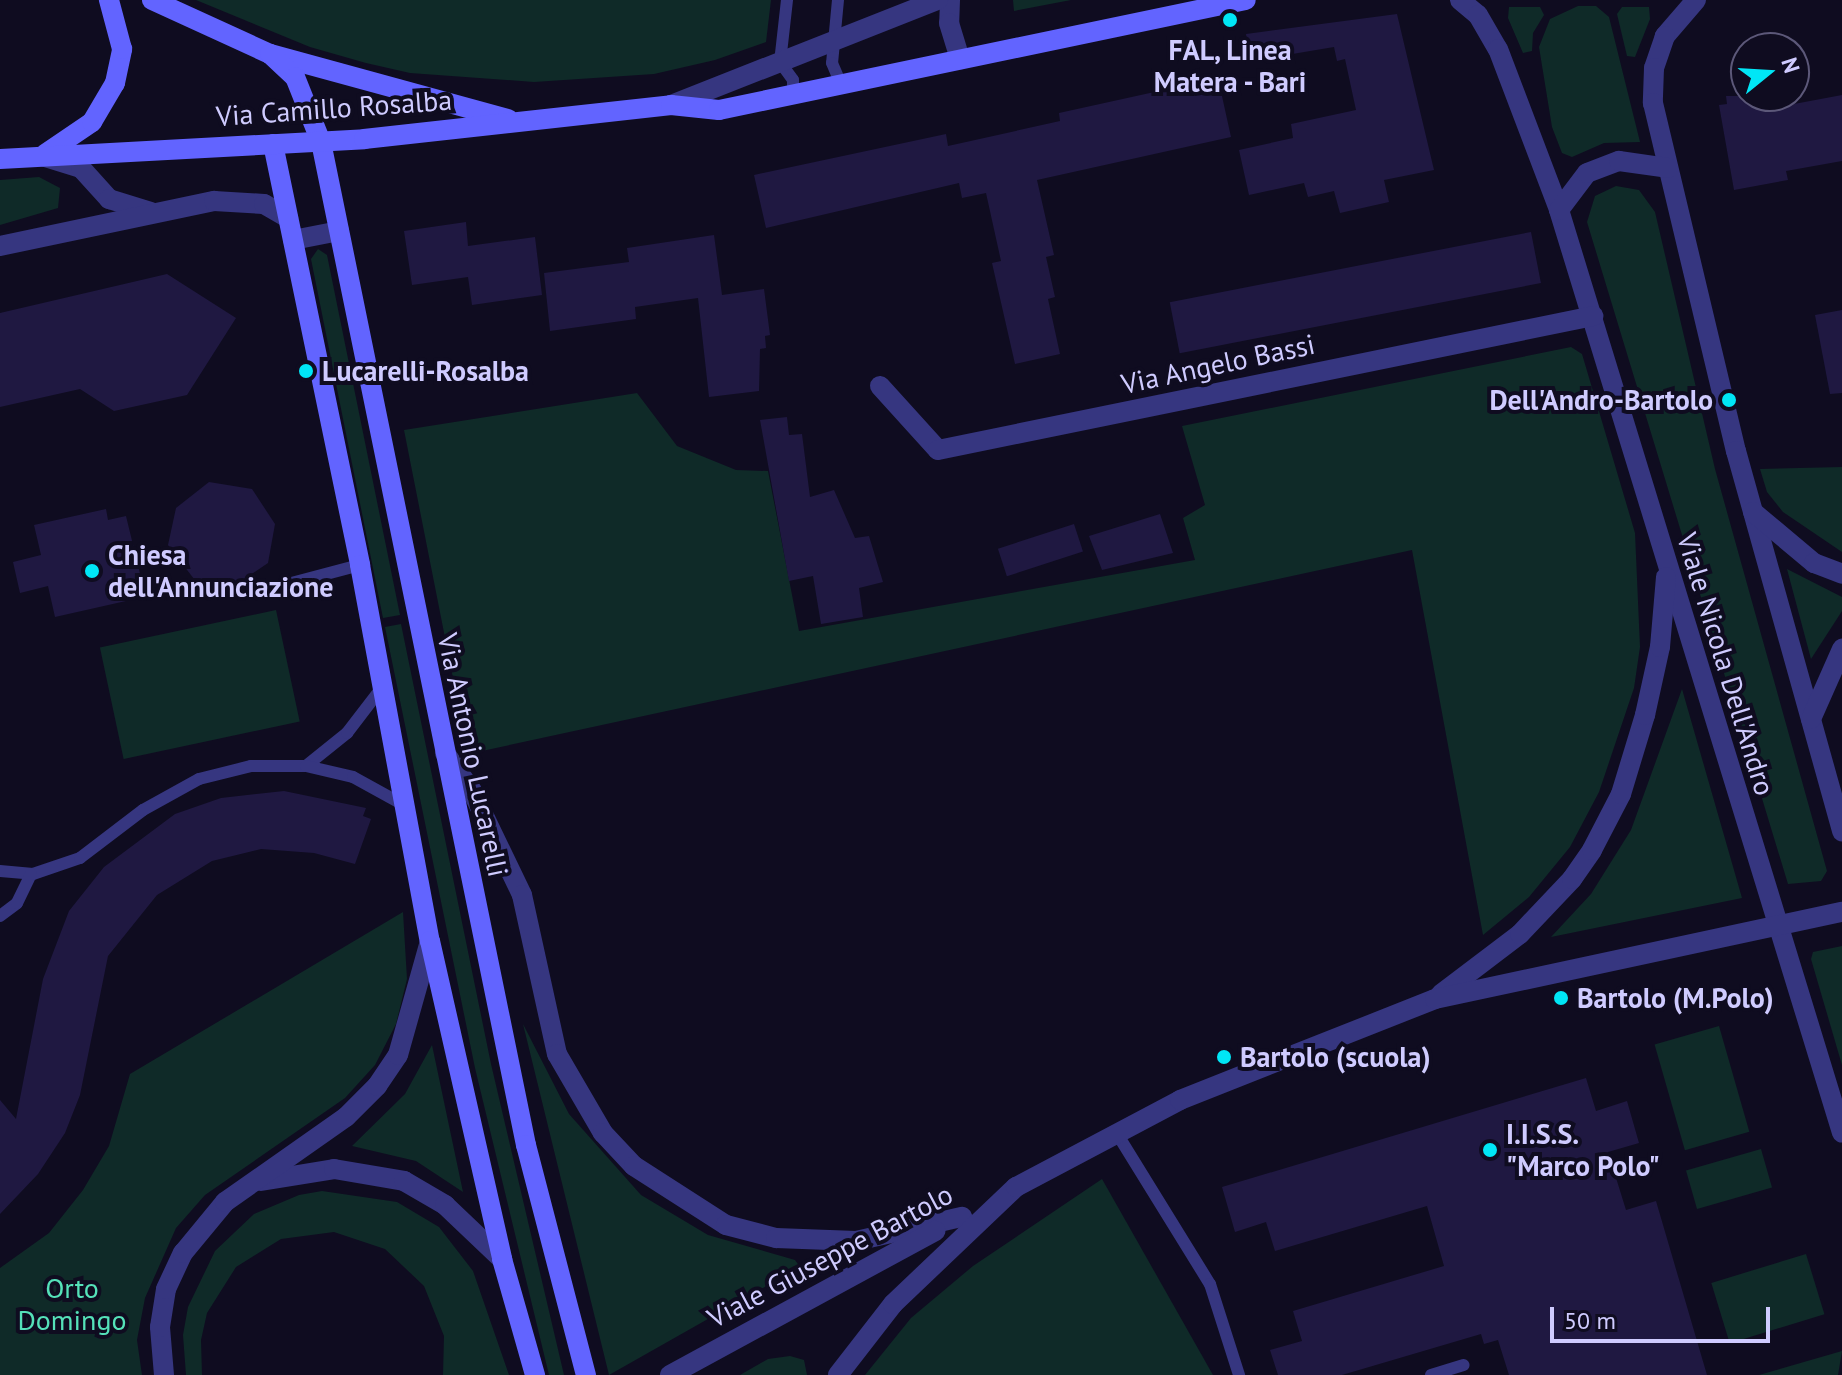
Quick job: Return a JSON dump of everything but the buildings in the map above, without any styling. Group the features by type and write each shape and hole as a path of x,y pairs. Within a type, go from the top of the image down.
{"street":[{"path":"41,156 92,122 115,83 122,49 109,0"},
{"path":"152,0 270,54 519,122"},
{"path":"671,105 938,0"},
{"path":"950,0 949,23 960,59"},
{"name":"Via Camillo Rosalba","path":"0,159 321,142 671,105 719,110 1246,0"},
{"name":"Viale Nicola Dell'Andro","path":"1460,0 1478,15 1498,49 1559,210 1842,1133"},
{"path":"1696,0 1665,36 1654,68 1653,103 1753,512 1842,831"},
{"name":"Via Antonio Lucarelli","path":"270,54 295,77 321,142 526,1145 586,1375"},
{"path":"273,144 360,565 380,690 430,941 502,1259 535,1375"},
{"path":"41,156 81,168 109,199 159,213"},
{"path":"1559,210 1587,173 1619,161 1668,168"},
{"path":"0,246 236,200 264,204 288,218"},
{"path":"293,240 339,231"},
{"name":"Via Angelo Bassi","path":"880,386 938,450 1593,316"},
{"path":"1753,512 1814,563 1842,574"},
{"path":"1435,999 1520,934 1572,879 1592,850 1621,794 1645,715 1660,647 1667,565"},
{"path":"1811,719 1842,649"},
{"path":"445,753 472,791 522,895 557,1054 603,1133 634,1166 670,1194 726,1225 776,1238 856,1241 962,1217"},
{"path":"838,1375 893,1304 1016,1187 1116,1132 1269,1061 1435,999 1842,912"},
{"path":"164,1375 160,1327 166,1289 183,1253 225,1202 346,1117 377,1086 398,1055 430,941"},
{"path":"257,1181 334,1169 404,1181 445,1205 502,1259"},
{"name":"Viale Giuseppe Bartolo","path":"670,1375 1016,1187"}],"lane":[{"path":"787,0 780,62 793,80 793,94"},
{"path":"838,0 832,63 841,84"},
{"path":"250,594 360,565"},
{"path":"306,766 347,733 380,690"},
{"path":"0,871 31,874 80,858 143,810 199,779 251,766 306,766 353,777 402,804"},
{"path":"0,916 17,903 31,874"},
{"path":"1116,1132 1210,1284 1239,1375"},
{"path":"1431,1375 1464,1365"}],"green space":[{"path":"196,0 771,0 766,42 715,60 654,74 534,82 410,73 366,63 310,47"},
{"path":"1013,0 1071,0 1014,11"},
{"path":"1578,6 1596,6 1609,17 1640,142 1604,143 1572,157 1562,153 1552,127 1539,47 1550,19"},
{"path":"1509,7 1540,7 1544,15 1533,33 1532,51 1523,53 1508,18"},
{"path":"1622,7 1649,7 1650,19 1635,57 1627,56 1617,14"},
{"path":"39,177 60,188 58,208 0,225 0,180"},
{"path":"1616,186 1639,190 1655,212 1715,469 1827,871 1821,881 1788,884 1587,222 1595,196"},
{"path":"318,249 327,255 400,615 383,618 311,259"},
{"path":"1571,347 1582,354 1635,533 1640,647 1634,688 1599,792 1570,847 1529,897 1483,935 1412,550 468,754 404,430 637,393 677,446 736,470 768,471 799,631 1195,560 1183,518 1205,505 1182,426"},
{"path":"1842,467 1842,552 1783,512 1767,492 1760,469"},
{"path":"1787,569 1842,597 1842,611 1811,659"},
{"path":"276,610 300,722 124,759 100,647"},
{"path":"401,624 491,1064 564,1375 549,1375 475,1068 385,627"},
{"path":"1682,689 1742,898 1551,937 1591,894 1631,830"},
{"name":"Orto Domingo","path":"403,912 407,979 396,1024 375,1065 345,1098 205,1195 176,1228 145,1298 137,1340 142,1375 0,1375 0,1268 49,1233 83,1190 109,1146 130,1074"},
{"path":"1842,946 1842,1065 1811,959 1813,952"},
{"path":"523,1024 569,1114 641,1195 708,1235 795,1260 800,1267 609,1375"},
{"path":"1719,1026 1749,1132 1685,1150 1655,1044"},
{"path":"432,1045 463,1192 416,1161 352,1146 405,1094"},
{"path":"1761,1149 1772,1187 1697,1209 1686,1170"},
{"path":"1102,1179 1213,1375 865,1375 911,1318 973,1266"},
{"path":"322,1191 397,1202 439,1227 473,1271 509,1375 443,1375 444,1336 424,1286 385,1249 334,1232 281,1239 236,1267 207,1313 201,1340 202,1375 186,1375 183,1335 188,1307 215,1251 254,1214 299,1195"},
{"path":"1806,1254 1824,1314 1730,1343 1711,1283"},
{"path":"1842,1351 1838,1375 1759,1375"},
{"path":"790,1356 804,1360 807,1375 740,1375 768,1359"}],"place":[{"name":"FAL, Linea Matera - Bari","path":"1230,20"},
{"name":"Lucarelli-Rosalba","path":"306,371"},
{"name":"Dell'Andro-Bartolo","path":"1729,400"},
{"name":"Chiesa dell'Annunciazione","path":"92,571"},
{"name":"Bartolo (M.Polo)","path":"1561,998"},
{"name":"Bartolo (scuola)","path":"1224,1057"},
{"name":"I.I.S.S. \"Marco Polo\"","path":"1490,1150"}]}
